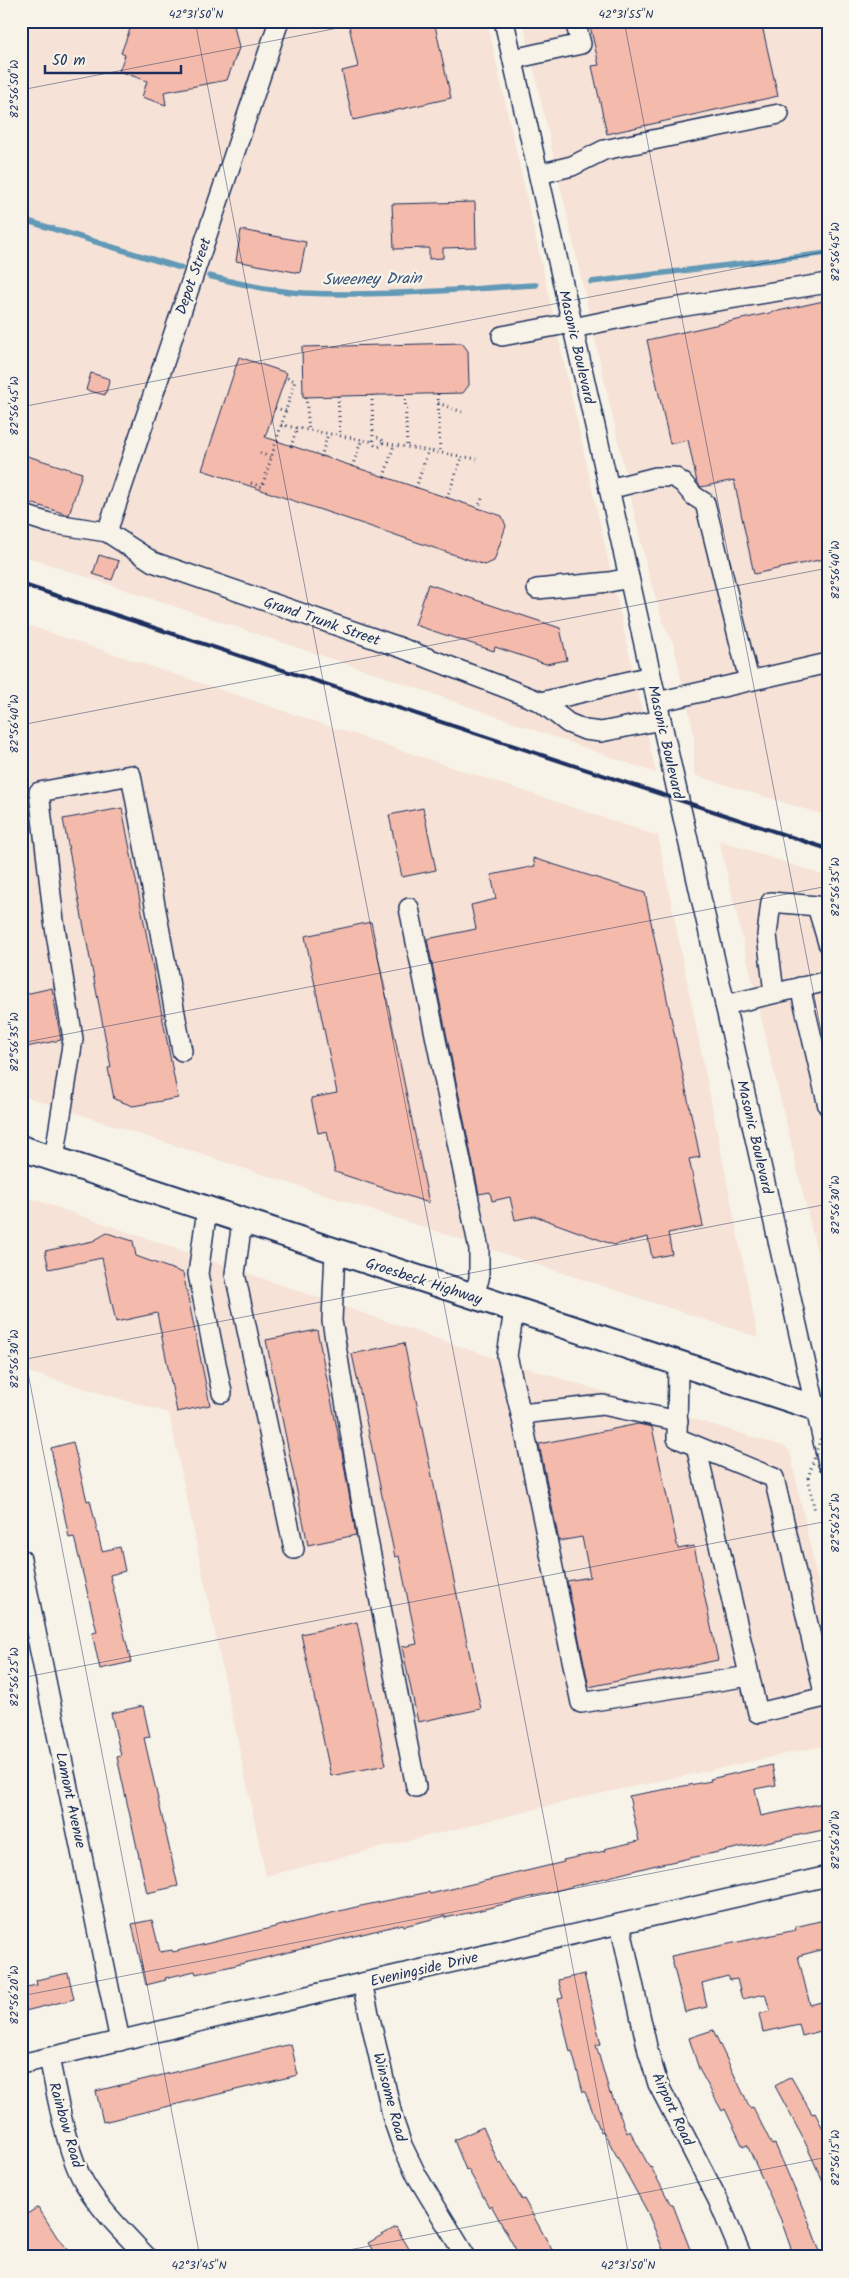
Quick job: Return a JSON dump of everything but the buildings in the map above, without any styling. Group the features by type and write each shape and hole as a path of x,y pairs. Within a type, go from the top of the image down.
{"main road":[{"name":"Groesbeck Highway","path":"21,1148 824,1412"}],"street":[{"name":"Depot Street","path":"107,532 279,21"},
{"name":"Masonic Boulevard","path":"504,21 725,1005 824,1412 828,1463"},
{"path":"513,60 580,44 576,21"},
{"path":"539,174 572,166 604,150 779,114"},
{"path":"502,336 573,326 828,283"},
{"path":"609,489 656,478 674,477 683,483 694,496 705,503 749,680"},
{"path":"21,514 49,523 107,532"},
{"name":"Grand Trunk Street","path":"107,532 153,562 399,648 541,702 568,723 593,732 601,732 749,680 828,663"},
{"path":"538,589 609,582 629,578"},
{"path":"541,702 651,676"},
{"path":"54,1159 73,1039 54,921 39,792 131,775 182,1051"},
{"path":"774,993 767,935 771,902 817,906 828,943"},
{"path":"409,908 479,1249 479,1279 473,1297"},
{"path":"725,1005 828,981"},
{"path":"800,987 828,1106"},
{"path":"207,1209 198,1274 222,1393"},
{"path":"242,1220 235,1274 294,1549"},
{"path":"335,1251 332,1320 367,1535 416,1787"},
{"path":"514,1310 507,1356 581,1703 749,1676"},
{"path":"678,1364 677,1438 774,1478 825,1697 758,1713 696,1446"},
{"path":"520,1414 604,1405 678,1422"},
{"name":"Lamont Avenue","path":"21,1559 120,2041"},
{"name":"Eveningside Drive","path":"21,2064 362,1983 828,1876"},
{"name":"Airport Road","path":"620,1924 648,2051 658,2084 718,2200 742,2257"},
{"name":"Winsome Road","path":"362,1983 393,2118 402,2145 417,2176 466,2257"},
{"name":"Rainbow Road","path":"49,2058 70,2148 83,2182 97,2202 147,2257"}],"path":[{"path":"251,483 262,487 295,381 285,377"},
{"path":"405,394 406,447"},
{"path":"438,394 440,453"},
{"path":"372,395 373,441 377,447 380,447 383,443"},
{"path":"338,396 340,436"},
{"path":"306,397 308,430"},
{"path":"438,403 462,412"},
{"path":"275,408 286,411"},
{"path":"281,425 373,441 379,438 383,443 477,458"},
{"path":"291,447 297,428"},
{"path":"321,457 328,434"},
{"path":"352,467 362,439"},
{"path":"384,477 394,445"},
{"path":"416,488 428,451"},
{"path":"260,454 270,457"},
{"path":"447,498 462,457"},
{"path":"478,509 483,496"},
{"path":"815,1512 808,1478 824,1412"}],"shaded area":[{"path":"21,21 487,21 656,773 377,674 21,555"},
{"path":"523,21 828,21 828,816 694,775 694,737 692,725 673,643 664,625 647,569"},
{"path":"21,623 658,836 758,1337 21,1095"},
{"path":"719,840 828,877 828,1299"},
{"path":"21,1195 493,1358 786,1447 790,1452 828,1629 828,1745 589,1796 266,1876 169,1413 21,1370"}],"waterway":[{"name":"Sweeney Drain","path":"21,219 181,268"},
{"name":"Sweeney Drain","path":"591,282 828,253"},
{"name":"Sweeney Drain","path":"209,276 280,291 332,294 420,292 536,285"}],"railway":[{"path":"21,584 828,849"}]}
